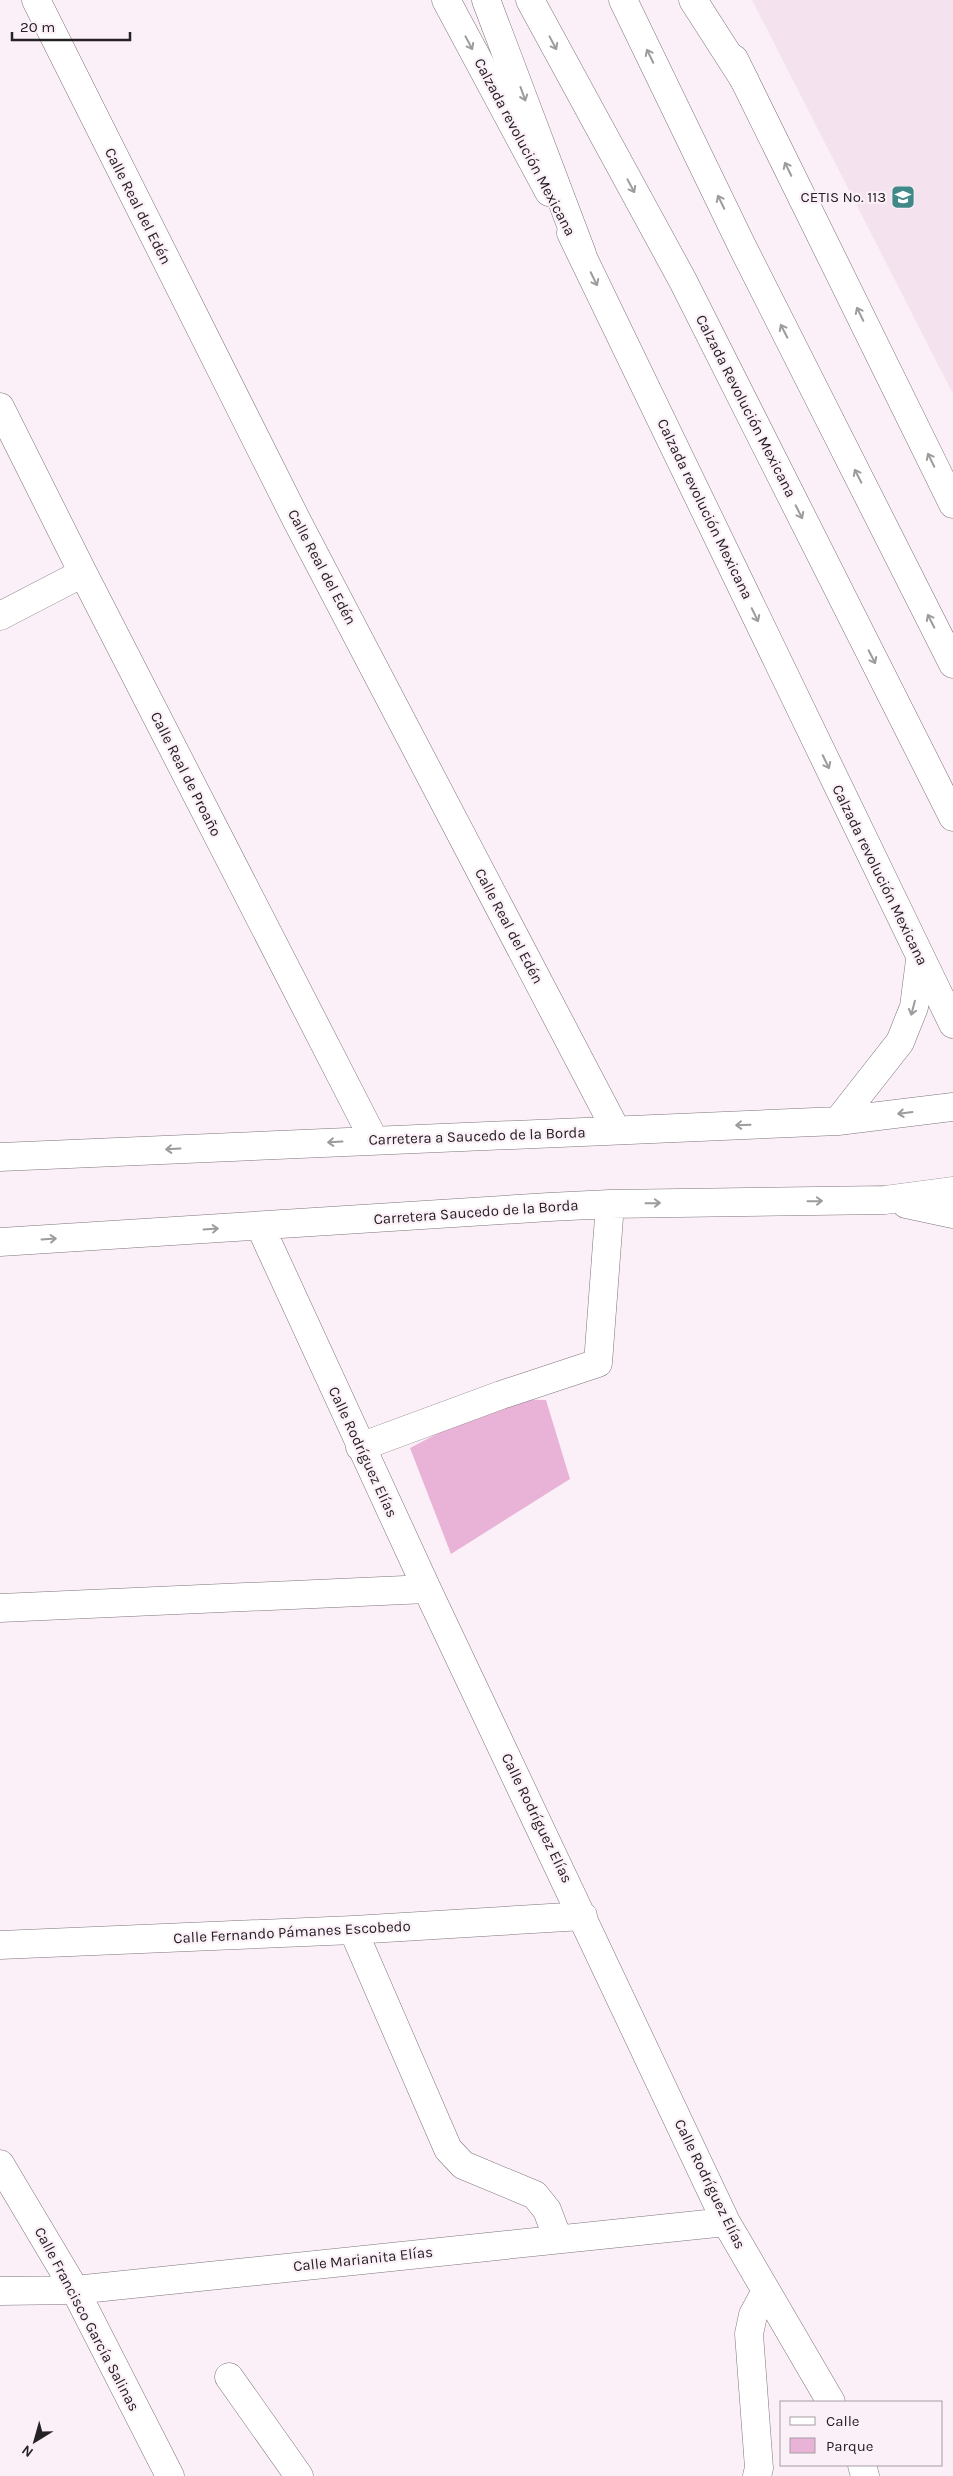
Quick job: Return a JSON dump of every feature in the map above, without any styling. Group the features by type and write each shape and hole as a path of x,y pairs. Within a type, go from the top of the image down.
{"street":[{"name":"Calle Real del Edén","path":"36,0 297,521 616,1130"},
{"name":"Calzada revolución Mexicana","path":"446,0 582,254 920,960 953,1024"},
{"path":"486,0 582,254"},
{"name":"Calzada Revolución Mexicana","path":"530,0 683,281 953,816"},
{"path":"623,0 742,246 953,664"},
{"path":"693,0 745,81"},
{"path":"704,0 953,504"},
{"name":"Calle Real de Proaño","path":"0,407 83,573 374,1140"},
{"path":"0,616 83,573"},
{"path":"920,960 953,990"},
{"path":"838,1121 900,1042 914,1007 920,960"},
{"name":"Carretera a Saucedo de la Borda","path":"0,1157 838,1121 953,1107"},
{"name":"Carretera Saucedo de la Borda","path":"0,1242 610,1204 885,1200 953,1190"},
{"path":"885,1200 953,1214"},
{"path":"360,1447 501,1395 598,1363 610,1204"},
{"name":"Calle Rodríguez Elías","path":"260,1226 360,1447 726,2222 830,2401"},
{"path":"0,1608 427,1589"},
{"name":"Calle Fernando Pámanes Escobedo","path":"0,1945 353,1930 583,1916"},
{"path":"353,1930 448,2149 463,2165 535,2195 547,2210 558,2239"},
{"name":"Calle Francisco García Salinas","path":"0,2164 75,2290 170,2476"},
{"name":"Calle Marianita Elías","path":"0,2292 75,2290 726,2222"},
{"path":"757,2476 759,2468 749,2334 753,2315 766,2291"},
{"path":"229,2377 299,2476"}],"shaded area":[{"name":"CETIS No. 113","path":"752,0 953,0 953,394"}],"green space":[{"path":"503,1399 546,1400 570,1479 451,1554 410,1448"}],"place":[{"name":"CETIS No. 113","path":"903,197"}]}
